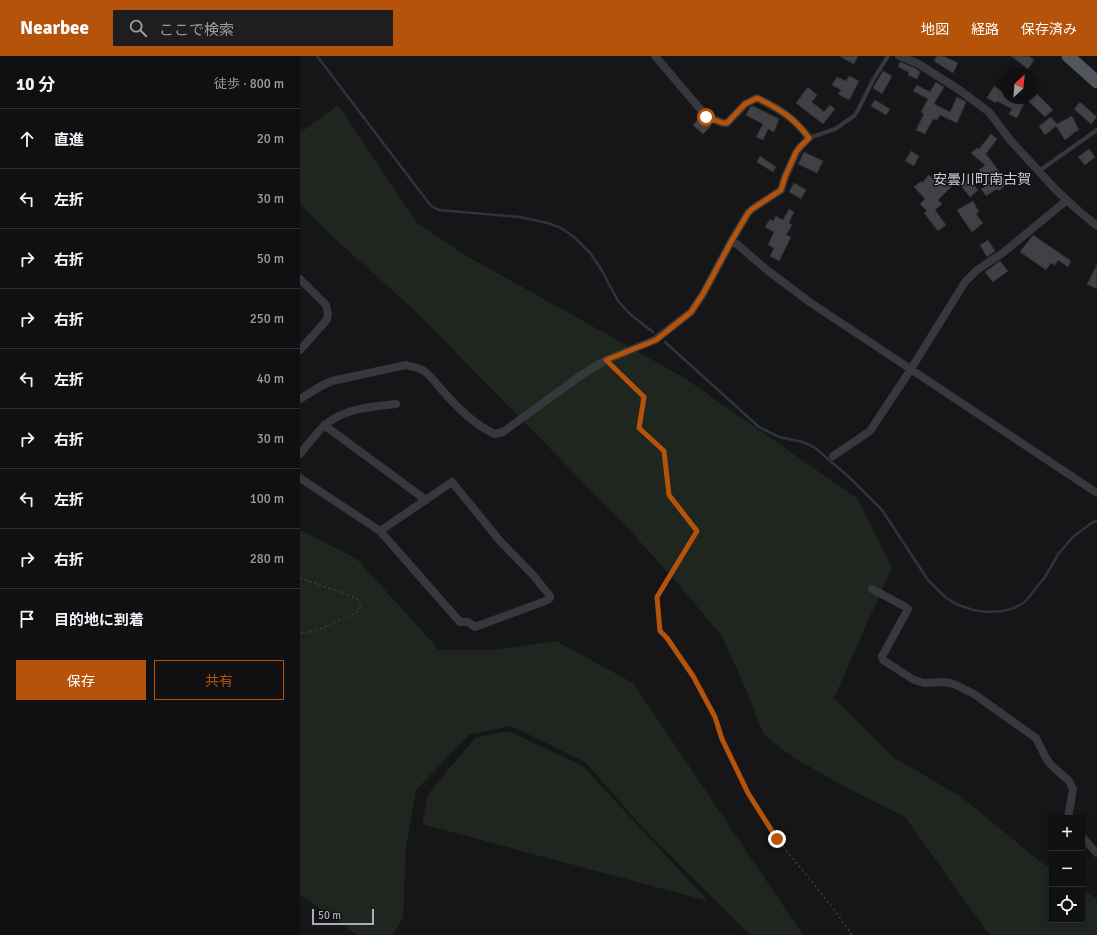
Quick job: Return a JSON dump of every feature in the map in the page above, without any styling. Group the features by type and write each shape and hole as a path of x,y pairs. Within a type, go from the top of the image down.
{"main road":[{"path":"1068,56 1097,82"}],"street":[{"path":"300,399 332,381 406,365 417,367 425,372 470,420 495,434 503,432 580,376 606,360 656,340 691,312 703,294 748,213 781,190 796,152 809,138 794,121 774,106 757,98 745,104 727,123 706,117 655,56"},
{"path":"899,56 917,63 958,89 989,112 1010,140 1066,200 1097,226"},
{"path":"833,456 870,431 911,369 965,282 978,270 1004,252 1066,200"},
{"path":"732,240 767,270 805,298 1097,493"},
{"path":"300,279 326,305 328,314 324,324 300,350"},
{"path":"300,454 324,425 341,415 366,407 396,404"},
{"path":"324,425 426,500"},
{"path":"300,478 380,531 460,622 468,622 475,627 543,602 550,598 533,575 500,541 452,482 380,531"},
{"path":"872,590 908,609 882,656 883,660 914,680 924,683 950,683 974,694 1036,738 1050,764 1069,782 1073,789 1069,815"},
{"path":"1085,840 1097,853"}],"lane":[{"path":"809,138 835,129 854,116 872,80 888,56"},
{"path":"1039,171 1097,130"}],"path":[{"path":"606,360 644,397 639,428 664,451 669,495 697,531 657,597 660,631 667,638 693,676 715,717 722,739 748,793 777,839 833,908 852,935"},
{"path":"300,578 354,597 359,601 361,607 356,613 317,630 305,633 300,632"}],"shaded area":[{"path":"338,105 417,223 465,255 683,377 858,499 892,567 834,698 893,757 960,796 1049,867 1049,923 1085,923 1085,891 1097,899 1097,935 991,935 987,932 905,817 843,786 793,757 764,735 742,680 721,635 674,579 625,525 414,310 331,235 300,204 300,133"},
{"path":"300,530 357,559 439,650 494,650 556,641 633,683 803,935 750,935 643,828 585,762 511,726 470,734 416,790 406,847 403,918 393,935 357,935 300,895"},
{"path":"508,731 583,766 708,901 422,824 428,794 475,738"}],"building":[{"path":"839,56 858,56 854,64"},
{"path":"937,56 943,56 958,63 953,73 934,61"},
{"path":"1011,56 1029,56 1034,60 1029,68"},
{"path":"900,62 915,68 920,72 917,79 908,75 909,72 898,67"},
{"path":"883,71 892,76 882,94 873,88"},
{"path":"849,76 859,81 849,100 838,94 841,90 832,85 837,77 846,81"},
{"path":"936,82 944,87 934,104 950,112 957,97 966,102 957,123 940,115 937,120 933,119 925,134 916,130 924,114 921,112 928,99 913,91 917,85 930,92"},
{"path":"994,86 1001,91 1001,103 997,101 996,103 987,98"},
{"path":"808,87 817,95 812,102 824,112 830,105 835,109 823,124 796,103"},
{"path":"1037,94 1053,110 1045,117 1031,104 1037,104"},
{"path":"875,100 890,109 886,115 871,106"},
{"path":"1080,102 1097,117 1091,124 1074,109"},
{"path":"1003,104 1024,104 1017,118 1009,114 1012,109"},
{"path":"753,106 779,119 774,132 768,129 763,140 756,137 763,124 746,115 750,107"},
{"path":"1072,116 1079,130 1065,140 1056,126 1045,135 1039,126 1051,117 1057,124"},
{"path":"700,117 711,126 703,134 693,125"},
{"path":"991,134 997,139 986,154 1008,183 999,191 997,189 986,196 981,189 990,183 979,170 985,165 971,153 977,148 979,149"},
{"path":"1089,149 1095,157 1085,165 1078,157"},
{"path":"911,151 919,156 914,166 905,161"},
{"path":"804,152 823,161 817,173 798,164"},
{"path":"760,156 776,167 773,172 757,162"},
{"path":"929,175 939,184 945,178 953,185 938,200 942,204 935,210 946,225 938,231 924,213 927,211 920,204 925,199 914,187 921,181 922,183"},
{"path":"969,179 978,190 970,197 961,186"},
{"path":"794,183 806,190 801,199 789,192"},
{"path":"973,201 979,212 976,214 983,223 972,232 957,210"},
{"path":"789,209 794,212 789,223 792,225 786,235 791,237 779,261 770,256 774,248 768,245 774,232 765,227 770,219 773,221 776,216 783,220"},
{"path":"1033,235 1071,261 1068,267 1058,260 1055,265 1051,263 1046,270 1020,252"},
{"path":"988,240 995,251 987,257 980,245"},
{"path":"1000,261 1008,271 993,282 985,272"},
{"path":"1097,265 1097,289 1087,284"}],"waterway":[{"path":"317,56 431,206 439,210 520,217 548,223 561,228 574,237 590,253 601,269 618,301 631,315 653,332"},
{"path":"665,342 759,427 779,437 803,442 814,447 849,477 882,510 928,580 945,597 956,604 973,610 987,612 1003,611 1014,608 1025,602 1045,577 1059,553 1074,536 1093,522 1097,521"}],"district":[{"name":"安曇川町南古賀","path":"982,179"}],"route":[{"path":"706,117 727,123 745,104 757,98 774,106 794,121 809,138 796,152 781,190 748,213 703,294 691,312 656,340 606,360 644,397 639,428 664,451 669,495 697,531 657,597 660,631 667,638 693,676 715,717 722,739 748,793 777,839"}]}
